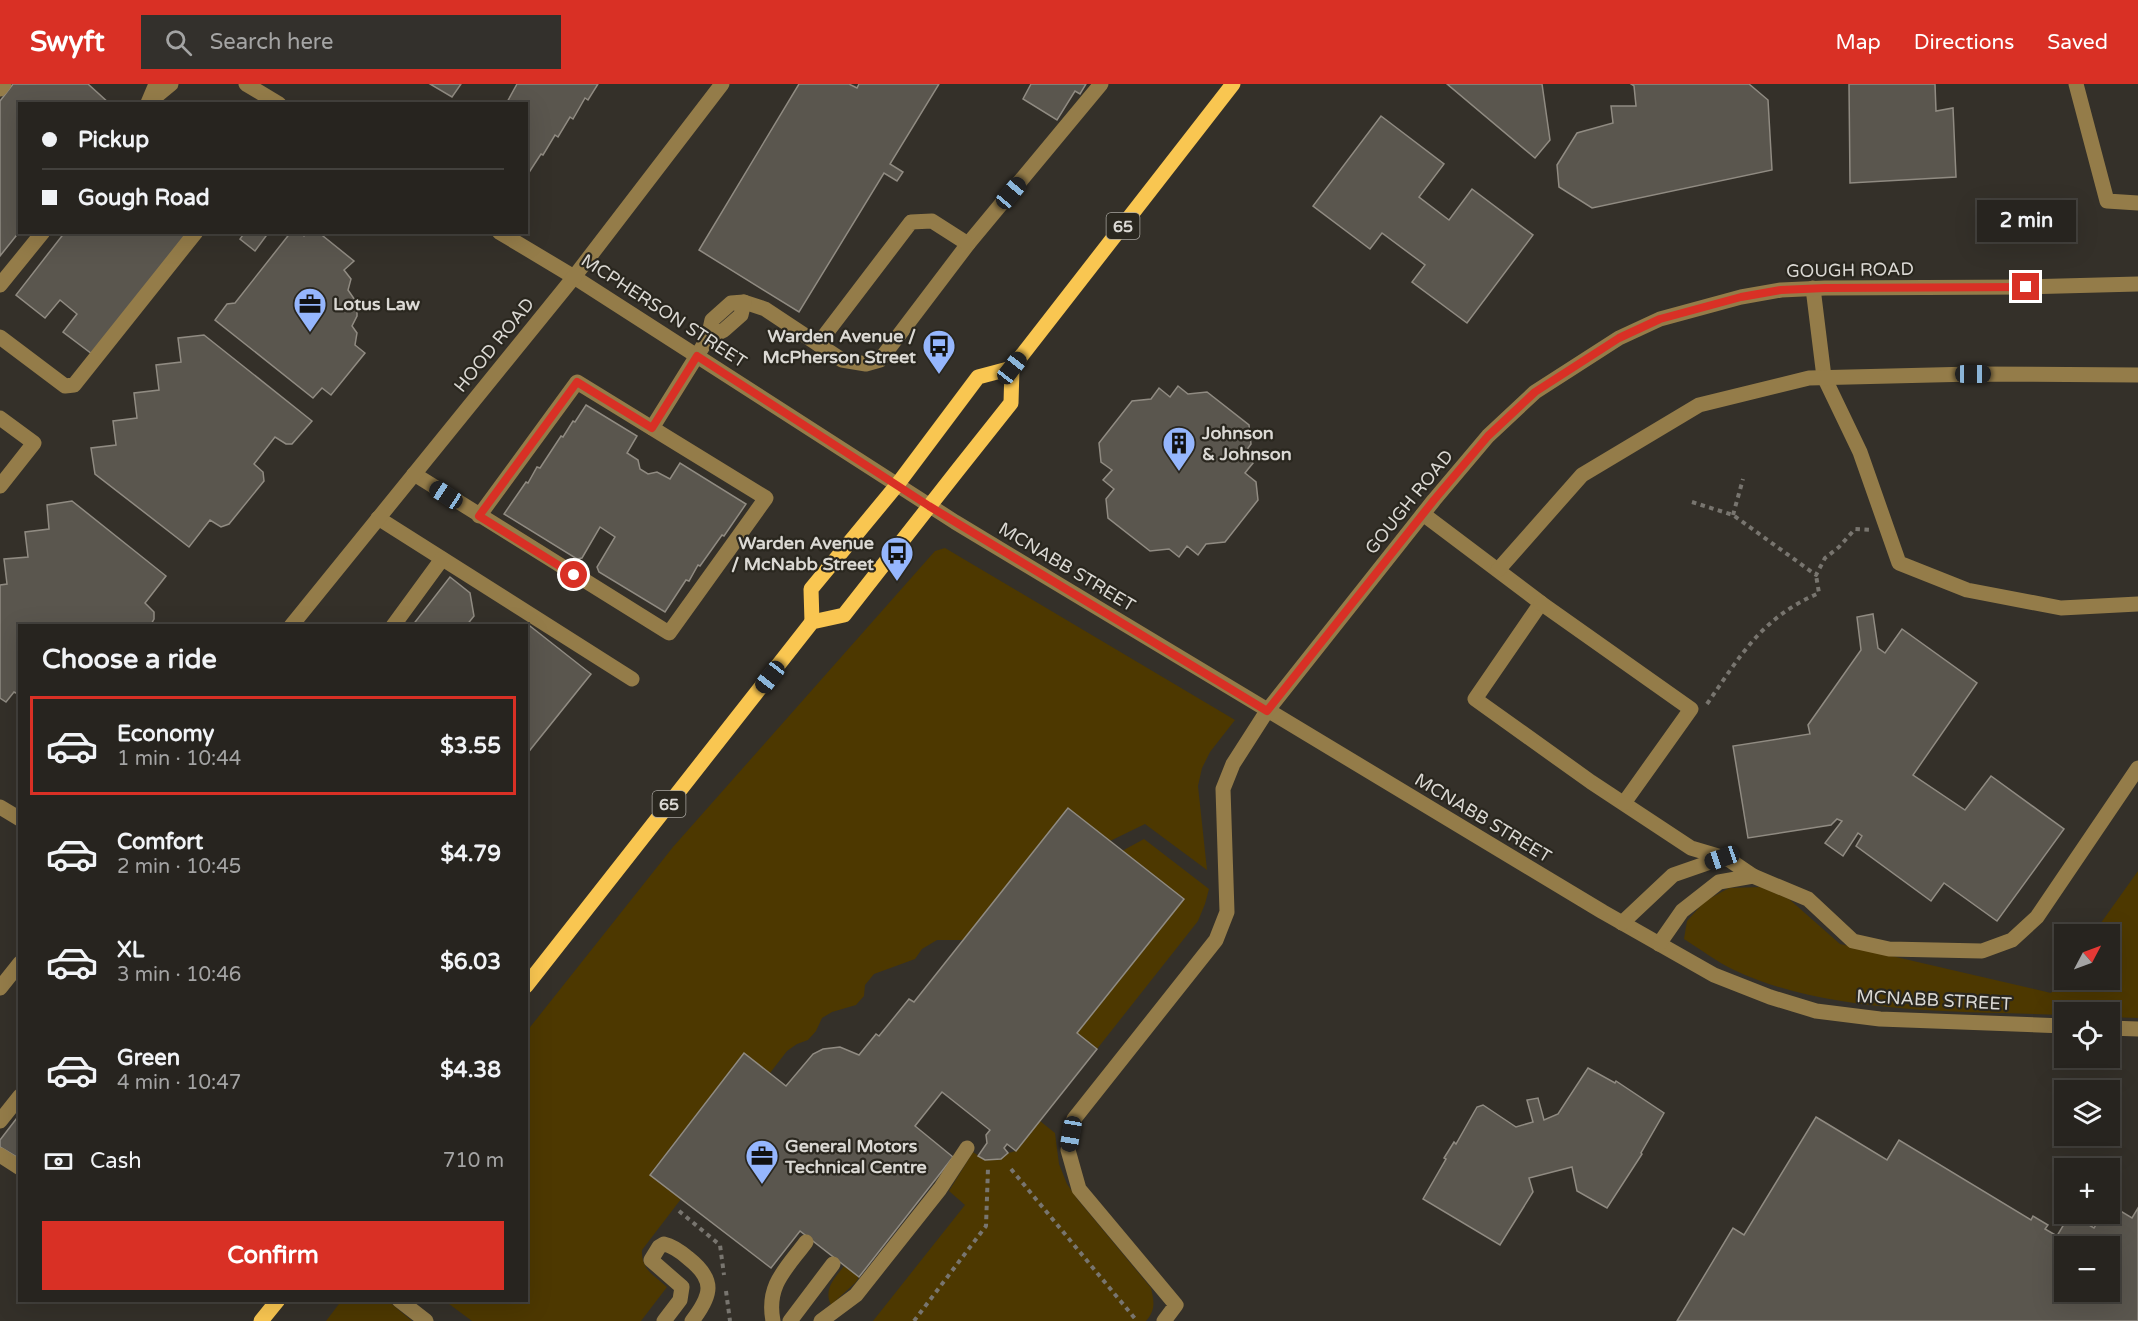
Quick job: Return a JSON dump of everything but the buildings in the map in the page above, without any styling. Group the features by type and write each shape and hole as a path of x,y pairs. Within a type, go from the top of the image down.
{"main road":[{"name":"65","path":"1012,368 1233,84"},
{"path":"1012,368 1011,403 844,615 812,622 811,589 897,485 978,377 1012,368"},
{"name":"65","path":"528,983 812,622"},
{"path":"261,1321 276,1302"}],"street":[{"path":"0,89 4,84"},
{"path":"149,102 156,84"},
{"path":"150,102 171,84"},
{"path":"246,84 276,102"},
{"name":"HOOD ROAD","path":"293,624 574,277 722,84"},
{"path":"652,428 708,338 724,330 741,315 744,302 765,309 842,360 866,364 880,360 968,244 1101,84"},
{"path":"2076,84 2108,201 2138,202"},
{"path":"818,344 911,222 933,221 968,244"},
{"path":"0,285 41,234"},
{"path":"0,337 65,386 74,385 194,234"},
{"name":"MCPHERSON STREET","path":"502,234 574,277 929,506"},
{"name":"GOUGH ROAD","path":"1164,1321 1176,1305 1079,1189 1068,1150 1074,1119 1216,940 1227,912 1223,789 1233,764 1267,711 1423,514 1488,436 1535,392 1619,338 1660,319 1741,297 1781,290 1813,288 2138,284"},
{"path":"1813,288 1824,377 1860,452 1899,563 1967,590 2061,608 2138,604"},
{"path":"1498,570 1582,475 1699,405 1809,378 1973,374 2138,375"},
{"path":"414,474 479,516 669,633 766,498 577,382 479,516"},
{"path":"0,418 34,443 0,486"},
{"name":"MCNABB STREET","path":"929,506 1267,711 1622,923 1714,975 1770,997 1816,1011 1880,1019 2054,1026"},
{"path":"1423,514 1541,603 1692,709 1624,803"},
{"path":"378,518 632,679"},
{"path":"394,624 442,559"},
{"path":"1541,603 1475,699 1691,848 1728,859 1754,876 1808,900 1852,940 1889,949 1982,951 2012,940 2037,917 2138,768"},
{"path":"0,807 18,818"},
{"path":"1622,923 1673,875 1722,858"},
{"path":"1659,944 1682,911 1719,882 1754,876"},
{"path":"0,988 18,966"},
{"path":"2120,1028 2138,1029"},
{"path":"0,1121 18,1098"},
{"path":"821,1321 856,1295 940,1189 967,1148"},
{"path":"0,1155 18,1167"},
{"path":"773,1321 771,1295 776,1282 806,1242"},
{"path":"664,1321 680,1300 681,1287 651,1260 654,1253 664,1244 675,1248 696,1265 704,1272 709,1282 704,1305 692,1321"},
{"path":"790,1321 833,1264"},
{"path":"402,1302 426,1321"}],"path":[{"path":"1733,515 1743,479"},
{"path":"1692,502 1733,515 1816,575"},
{"path":"1707,705 1751,640 1779,616 1819,593 1816,575 1825,558 1856,529 1886,530"},
{"path":"914,1321 986,1226 988,1168"},
{"path":"1011,1169 1137,1321"}],"shaded area":[{"path":"945,548 1235,720 1210,752 1202,768 1198,786 1207,870 1145,824 1110,841 1068,808 963,940 937,940 922,949 915,959 874,974 865,985 864,996 856,1005 832,1012 822,1018 816,1031 808,1040 787,1051 770,1073 744,1053 650,1174 681,1199 642,1250 646,1267 667,1287 641,1321 472,1321 446,1302 528,1302 528,1030 673,847 935,551"},
{"path":"1144,839 1209,889 1198,921 1097,1049 1077,1033 1183,899 1122,851"},
{"path":"2138,871 2138,1018 2120,1017 2120,1002 2054,1002 2054,1015 1939,1011 1853,1003 1771,985 1728,967 1684,939 1687,921 1705,901 1729,888 1761,887 1789,899 1840,944 2051,993 2054,989 2120,990 2120,924 2100,924"},
{"path":"1040,1121 1055,1133 1059,1164 1067,1184 1151,1288 1153,1305 1146,1321 873,1321 965,1205 949,1191 973,1152 985,1160 1001,1159 1008,1153 1016,1151"},
{"path":"844,1266 859,1277 831,1305 829,1289"},
{"path":"340,1302 389,1302 412,1321 326,1321"}],"place":[{"name":"Lotus Law","path":"310,333"},
{"name":"Warden Avenue / McPherson Street","path":"939,375"},
{"name":"Johnson & Johnson","path":"1179,472"},
{"name":"Warden Avenue / McNabb Street","path":"897,582"},
{"name":"General Motors Technical Centre","path":"762,1185"}],"route":[{"path":"574,575 479,516 577,382 652,428 697,356 929,506 1267,711 1434,500 1488,436 1535,392 1619,338 1660,319 1741,297 1781,290 2026,287"}]}
